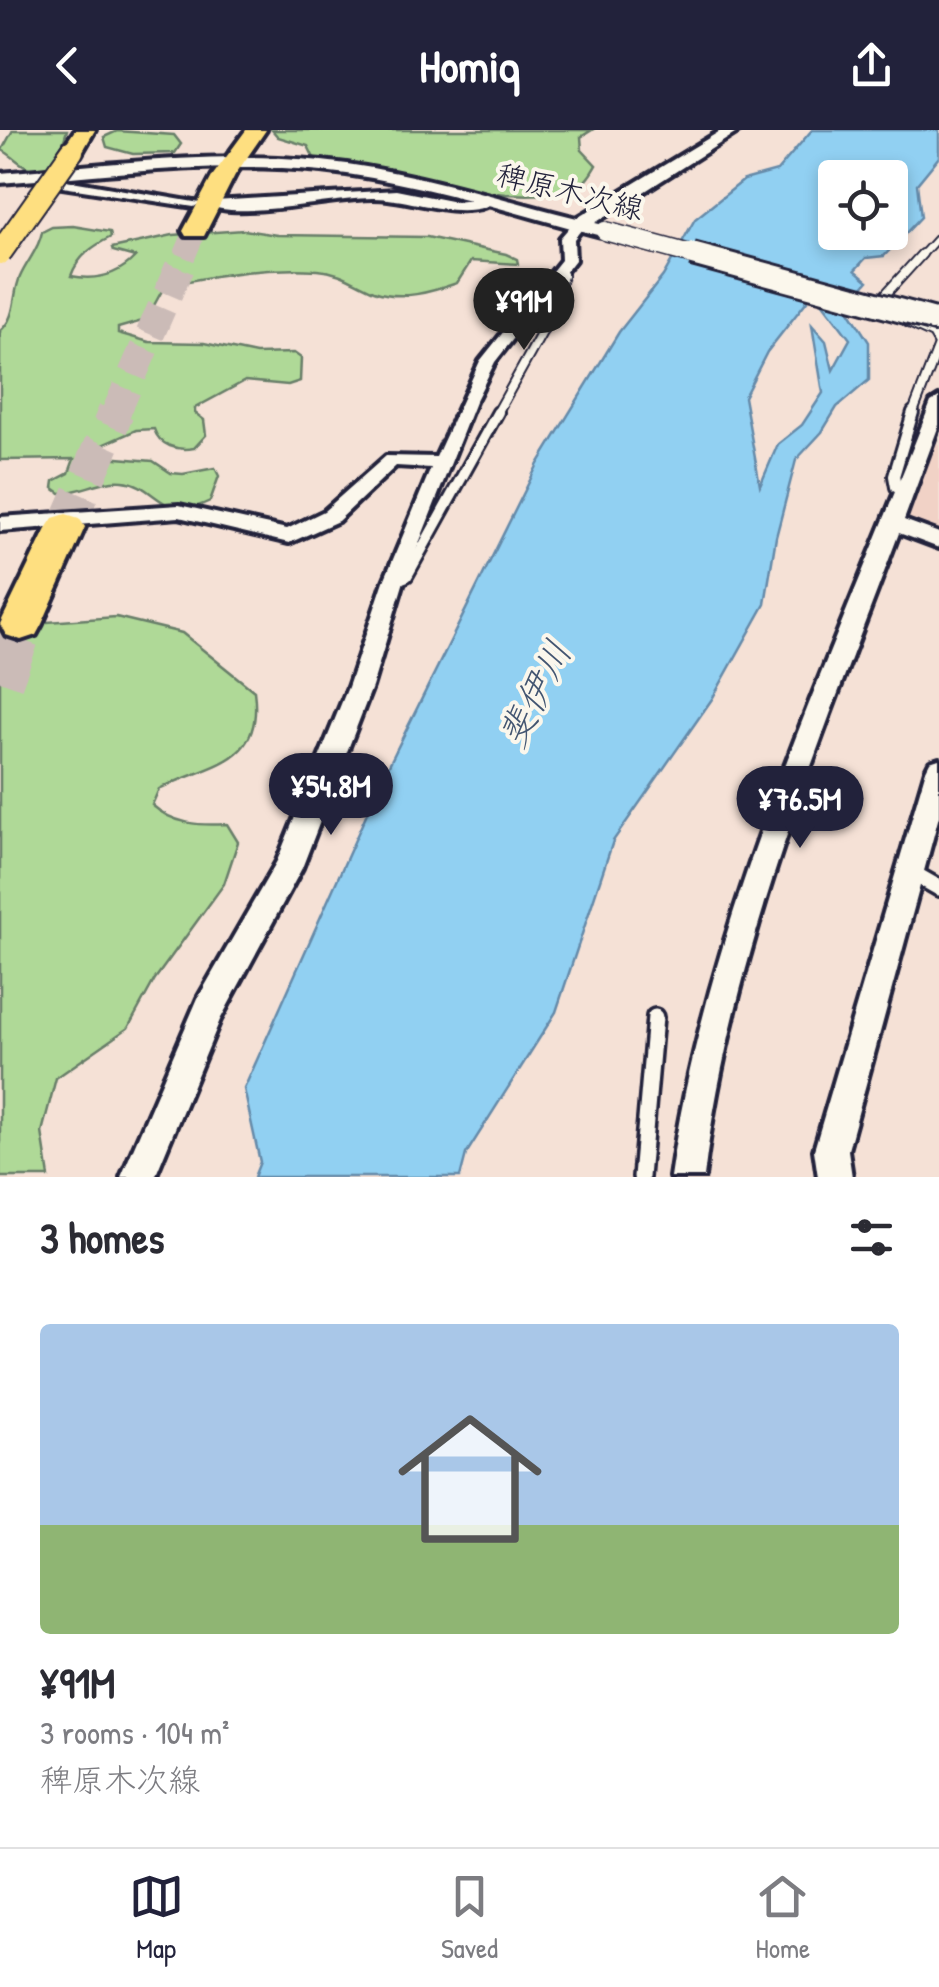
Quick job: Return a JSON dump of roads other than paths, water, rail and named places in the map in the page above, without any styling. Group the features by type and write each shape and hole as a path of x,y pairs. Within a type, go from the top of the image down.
{"highway":[{"path":"195,230 230,164 256,130"},
{"path":"0,252 79,141"},
{"path":"21,624 66,526"}],"main road":[{"path":"580,225 733,130"},
{"name":"稗原木次線","path":"0,178 230,164 346,169 605,231 939,321"}],"street":[{"path":"51,174 56,182 194,203"},
{"path":"215,206 359,193 418,196 472,206 488,202"},
{"path":"138,1177 209,1009 288,868 360,688 394,582 440,462 488,362 560,272 569,256 567,238 580,225"},
{"path":"688,1177 692,1130 716,1016 787,799 939,402"},
{"path":"0,524 116,512 179,512 288,536 331,516 392,460 440,462"},
{"path":"892,523 939,541"},
{"path":"835,1177 831,1150 939,770"}],"lane":[{"path":"904,491 896,487 894,476 918,394 939,344 930,332 888,312 882,300 939,236"},
{"path":"394,582 407,576 546,324 563,276 560,272"},
{"path":"908,870 939,888"},
{"path":"641,1177 655,1017"}],"water":[{"name":"斐伊川","path":"812,130 939,130 939,157 917,184 921,217 908,231 908,160 818,160 818,250 890,250 884,256 866,258 855,270 868,281 846,306 869,342 869,380 837,407 822,432 796,460 776,537 765,604 712,699 613,841 556,1012 466,1154 460,1177 254,1177 260,1162 244,1089 382,779 538,464 619,332 663,276 695,219 744,180 777,171","holes":["810,297 822,302 850,339 833,370 826,341 812,325 823,393 802,425 778,444 760,486 744,397 767,352"]}],"tunnel":[{"path":"184,257 195,231"},
{"path":"115,415 185,254"},
{"path":"66,527 116,412"},
{"path":"0,681 21,624"}]}
